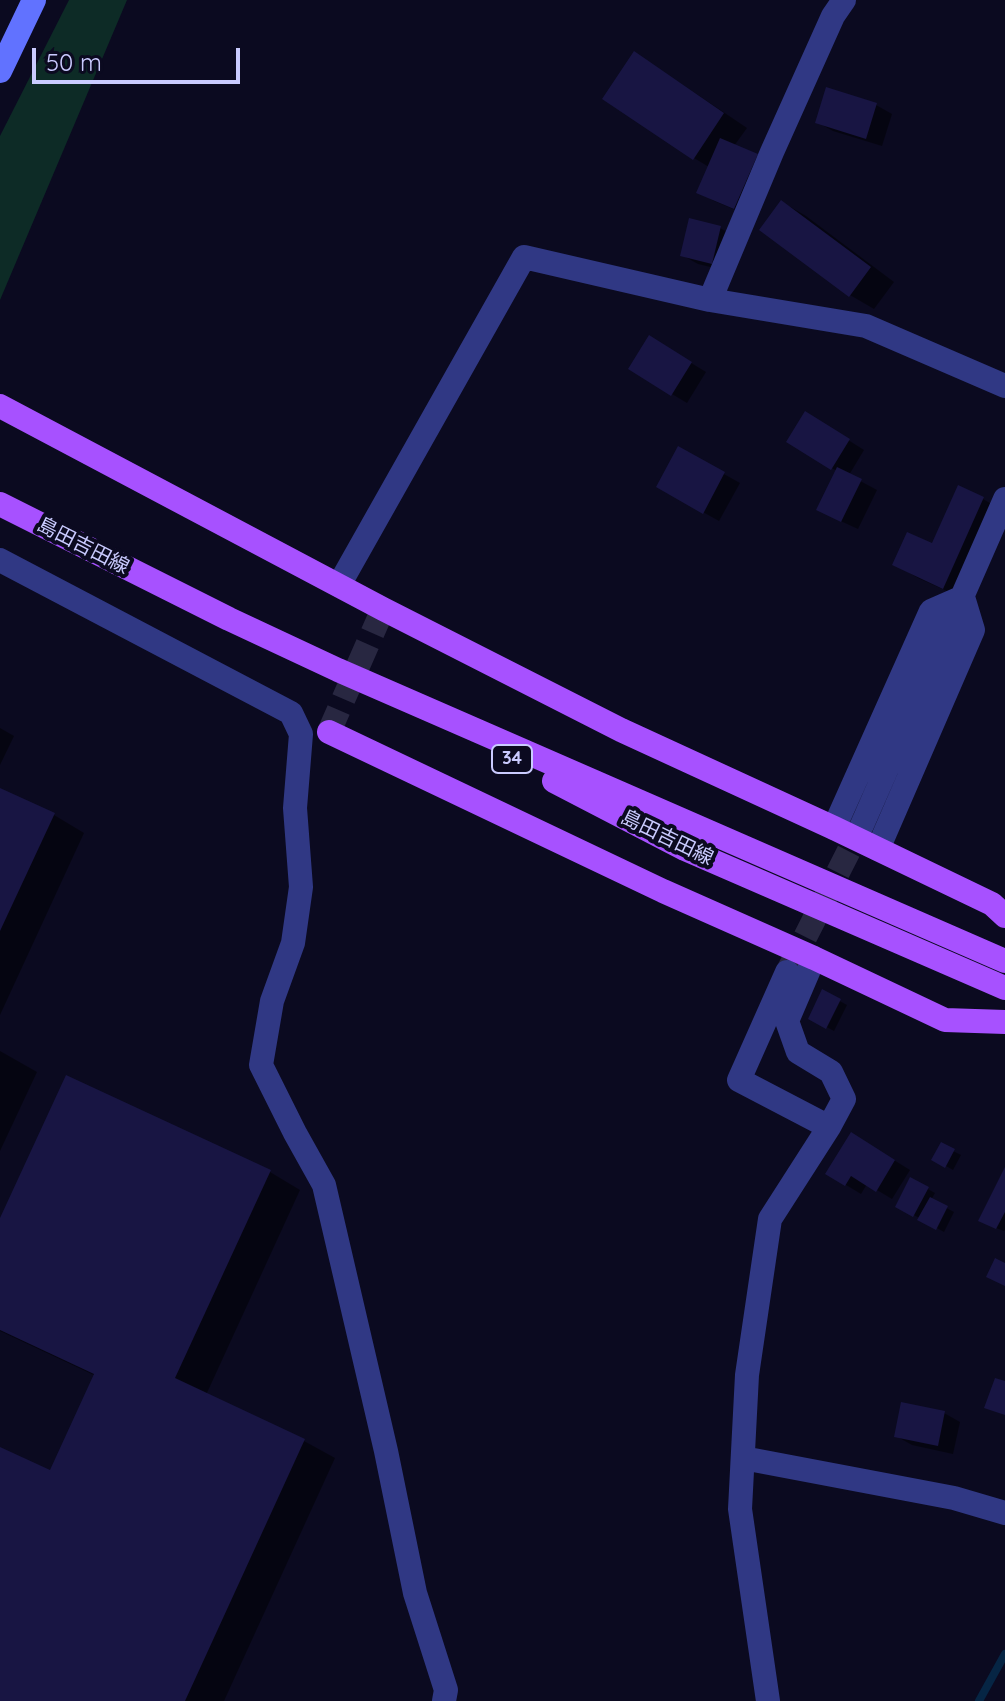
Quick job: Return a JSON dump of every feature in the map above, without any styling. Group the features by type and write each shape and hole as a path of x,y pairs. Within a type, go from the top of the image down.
{"main road":[{"path":"0,71 34,0"},
{"path":"0,406 383,609 621,730 992,904 1005,916"},
{"name":"島田吉田線","path":"0,504 338,670 1005,961"},
{"name":"島田吉田線","path":"338,670 685,849 1005,988"},
{"path":"329,732 663,891 945,1020 1005,1022"}],"street":[{"path":"710,300 833,16 844,0"},
{"path":"339,585 524,257 710,300 866,326 1005,386"},
{"path":"862,825 1005,499"},
{"path":"0,560 291,713 301,734 295,808 301,887 293,943 272,1001 261,1065 324,1185 386,1451 415,1593 446,1690 444,1701"},
{"path":"834,828 931,611 963,597"},
{"path":"878,849 973,630 963,597"},
{"path":"768,1701 740,1509 747,1375 770,1219 844,1099 831,1072 798,1052 787,1021 814,958"},
{"path":"787,972 739,1080 829,1127"},
{"path":"743,1458 954,1498 1005,1513"}],"green space":[{"path":"69,0 127,0 0,300 0,136"}],"building":[{"path":"634,51 724,113 693,160 602,99"},
{"path":"826,87 877,103 866,139 815,123"},
{"path":"720,138 758,154 734,209 696,193"},
{"path":"781,200 871,267 849,297 759,230"},
{"path":"689,218 721,226 712,264 680,256"},
{"path":"649,335 692,362 671,396 628,369"},
{"path":"805,411 850,439 831,470 786,442"},
{"path":"678,446 725,472 703,514 656,487"},
{"path":"837,467 862,479 841,522 816,510"},
{"path":"958,485 984,497 943,589 892,565 907,532 932,543"},
{"path":"0,788 55,813 0,931"},
{"path":"822,989 841,999 826,1029 808,1019"},
{"path":"66,1075 271,1170 175,1378 305,1439 185,1701 0,1701 0,1447 50,1470 94,1374 0,1330 0,1218"},
{"path":"851,1132 895,1160 876,1192 851,1176 845,1186 825,1174"},
{"path":"941,1142 955,1149 945,1168 931,1160"},
{"path":"1005,1167 1005,1212 996,1229 978,1221"},
{"path":"910,1177 929,1187 913,1217 895,1207"},
{"path":"930,1197 948,1206 936,1230 917,1220"},
{"path":"995,1258 1005,1263 1005,1286 986,1277"},
{"path":"995,1378 1005,1381 1005,1415 984,1408"},
{"path":"901,1402 945,1411 938,1446 894,1437"}],"waterway":[{"path":"979,1701 1005,1654"}],"tunnel":[{"path":"329,732 383,609"},
{"path":"789,969 862,825"}]}
